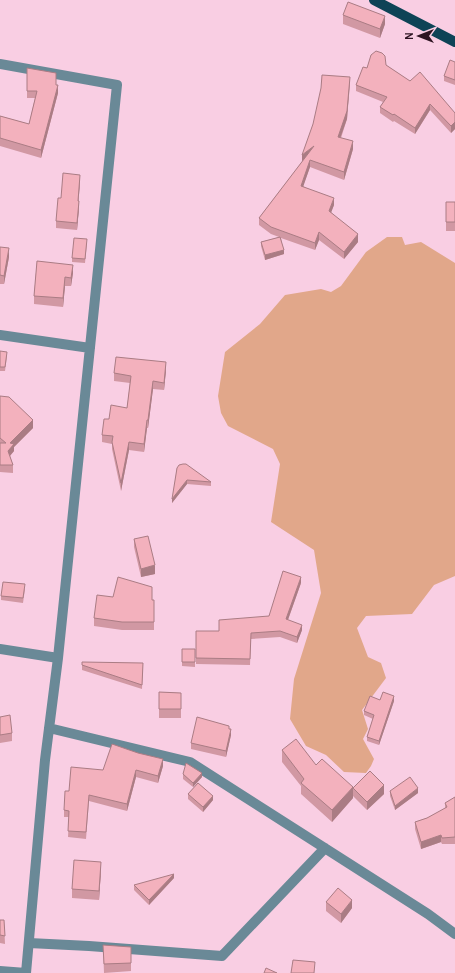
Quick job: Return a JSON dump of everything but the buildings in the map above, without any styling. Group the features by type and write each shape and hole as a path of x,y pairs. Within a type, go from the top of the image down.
{"main road":[{"path":"374,0 455,42"}],"street":[{"path":"0,64 116,85 58,658 45,760 26,973 0,971"},
{"path":"0,335 90,348"},
{"path":"0,649 58,658"},
{"path":"49,728 190,762 428,914 455,934"},
{"path":"29,943 97,946 222,956 325,848"}],"shaded area":[{"path":"387,237 402,237 405,245 421,242 455,263 455,576 434,585 412,614 366,616 357,628 368,657 381,663 386,678 362,710 368,729 363,739 374,759 371,766 366,773 344,772 326,755 306,746 290,719 294,679 321,593 314,550 271,522 280,464 273,449 228,426 221,413 218,396 225,352 260,324 285,295 321,289 331,292 341,286 366,252"}]}
